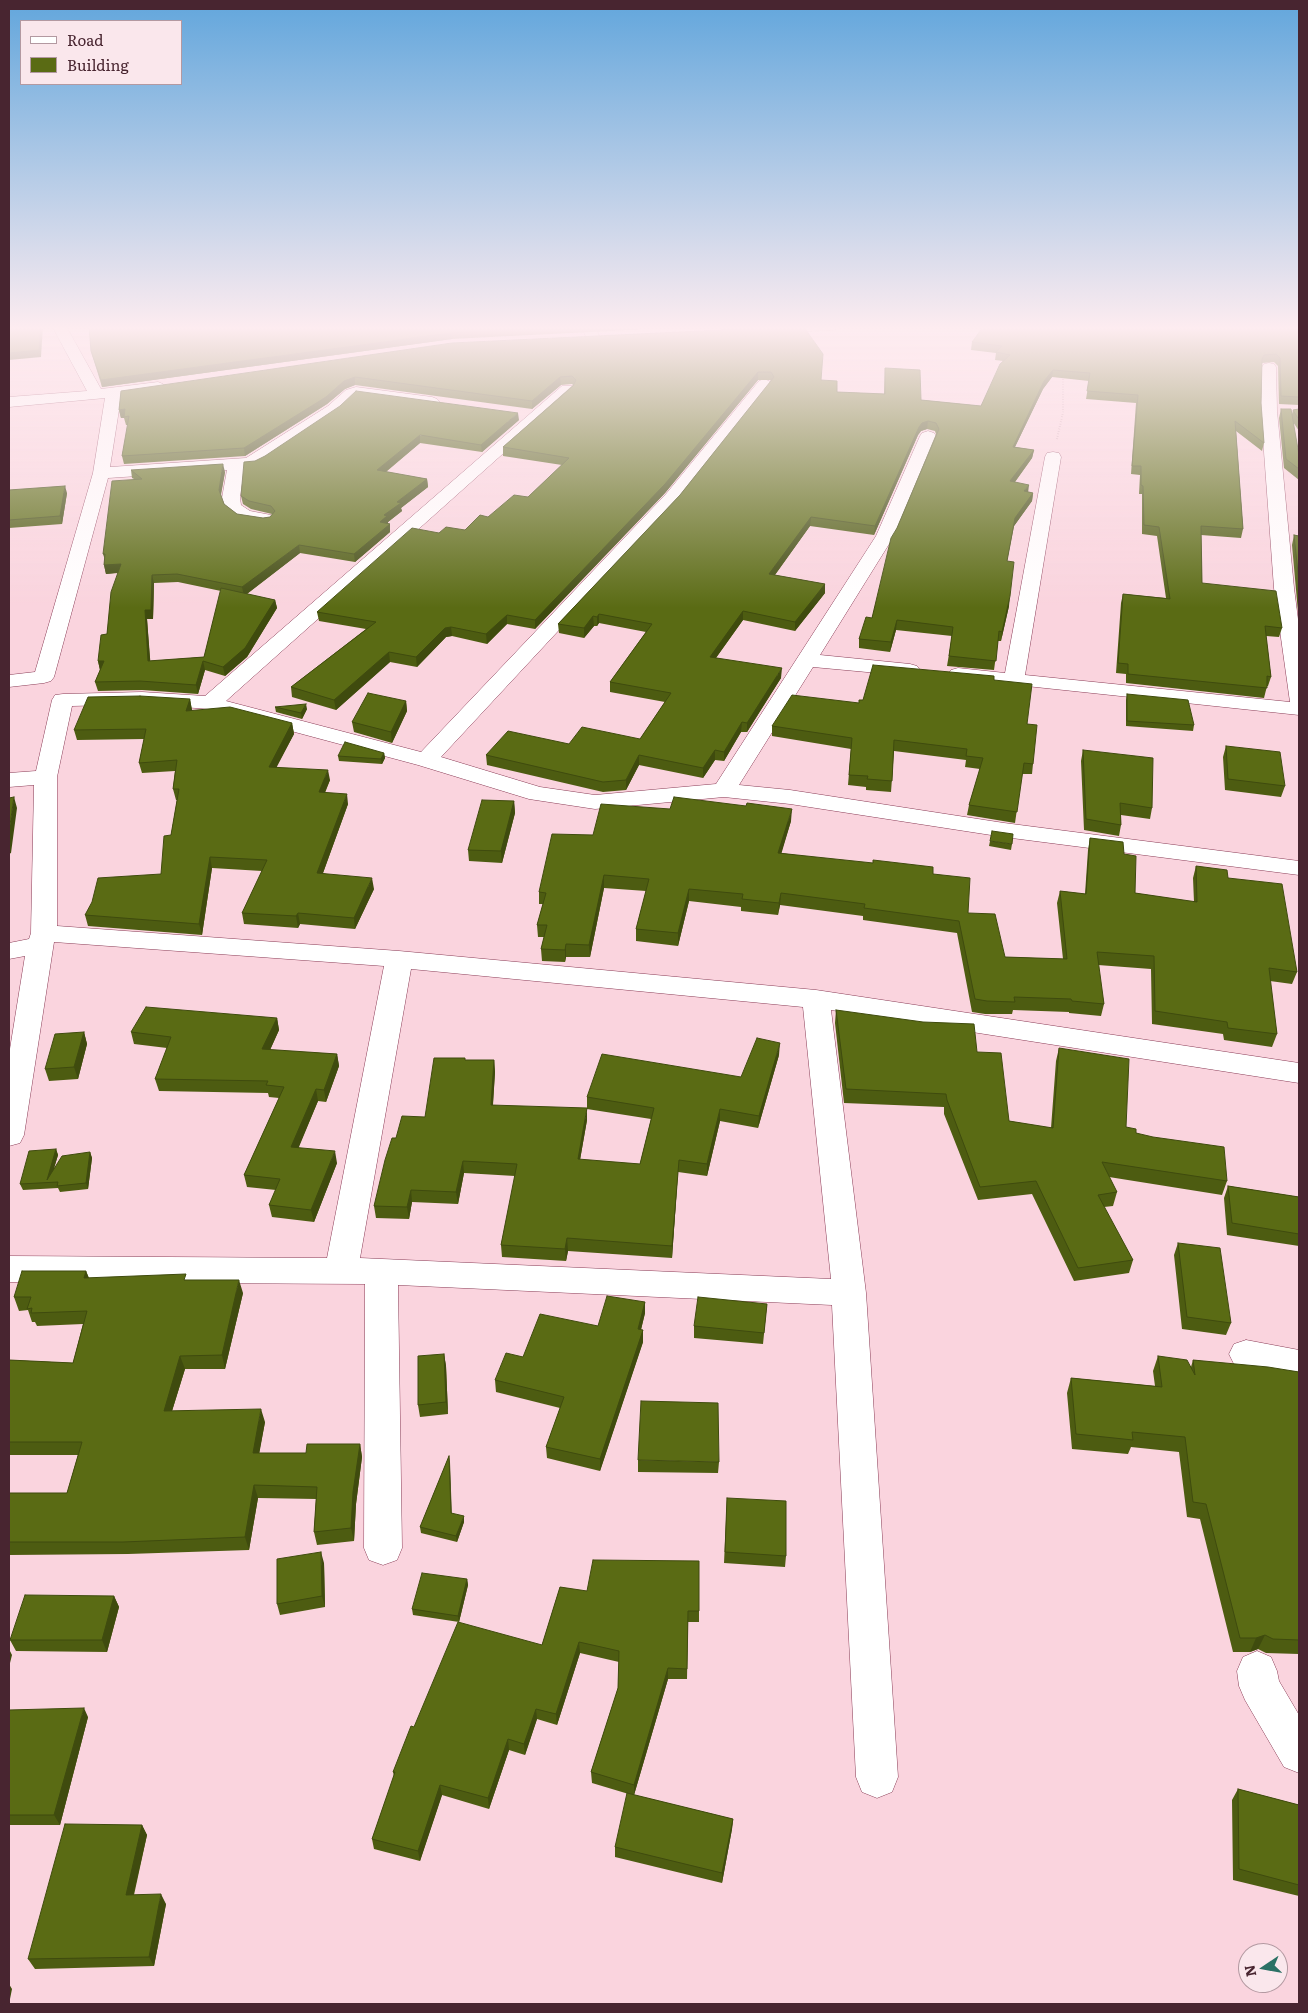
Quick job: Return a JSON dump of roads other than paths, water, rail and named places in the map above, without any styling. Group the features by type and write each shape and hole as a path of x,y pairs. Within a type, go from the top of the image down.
{"street":[{"path":"44,677 101,473 110,420"},
{"path":"101,473 249,463 317,420"},
{"path":"210,703 531,420"},
{"path":"426,760 672,498 735,420"},
{"path":"1277,420 1292,589 1299,699"},
{"path":"724,790 886,536 928,436"},
{"path":"1014,680 1054,457"},
{"path":"236,464 231,498 233,507 245,516 265,519"},
{"path":"807,660 1299,709"},
{"path":"9,681 44,677"},
{"path":"44,677 63,700"},
{"path":"63,700 142,698 210,703 426,760 536,794 595,802 724,790 790,797 1004,830 1299,868"},
{"path":"9,1135 42,939 46,777 63,700"},
{"path":"9,780 46,777"},
{"path":"9,951 42,939 399,959 816,999 1299,1073"},
{"path":"341,1271 399,959"},
{"path":"816,999 849,1293 877,1777"},
{"path":"9,1269 381,1271 849,1293"},
{"path":"381,1271 383,1548"},
{"path":"1246,1354 1299,1364"},
{"path":"1257,1671 1259,1686 1299,1752"}]}
